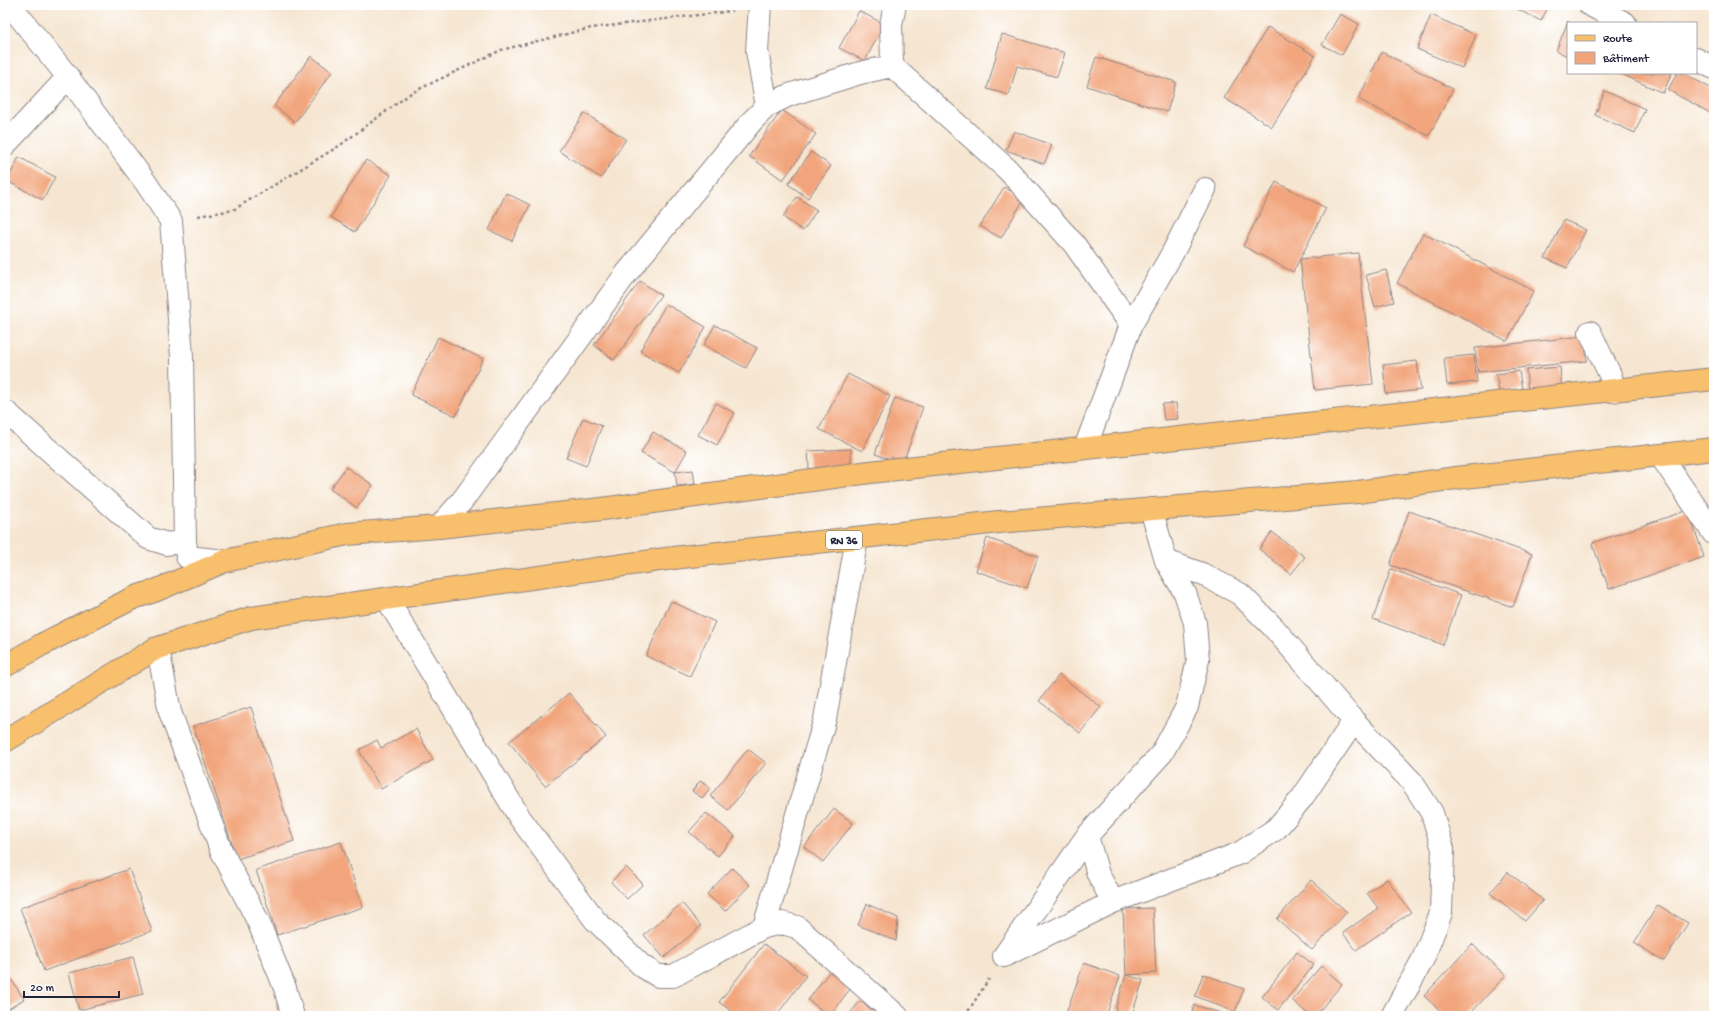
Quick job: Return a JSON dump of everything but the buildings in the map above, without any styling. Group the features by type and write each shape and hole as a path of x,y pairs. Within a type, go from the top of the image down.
{"main road":[{"path":"5,666 41,645 133,598 157,590 225,561 347,534 439,527 602,509 870,472 1714,379"},
{"name":"RN 36","path":"5,741 155,649 251,618 673,558 999,522 1358,492 1456,478 1714,449"}],"street":[{"path":"10,5 68,77 146,182 171,221 182,356 186,549 157,590"},
{"path":"896,5 891,25 892,66 1008,170 1074,244 1131,325"},
{"path":"1590,5 1623,22"},
{"path":"759,6 757,51 767,106"},
{"path":"1697,60 1714,68"},
{"path":"439,527 462,501 626,274 752,121 767,106 789,95 860,73 892,66"},
{"path":"5,145 68,77"},
{"path":"1085,448 1131,325 1172,254 1205,189"},
{"path":"1590,332 1611,377 1614,391"},
{"path":"5,411 148,538 225,561"},
{"path":"1660,455 1714,534"},
{"path":"1004,956 1087,836 1162,753 1187,706 1198,660 1195,623 1185,593 1166,560 1151,509"},
{"path":"764,927 825,719 858,538"},
{"path":"1166,560 1202,574 1240,594 1272,627 1354,721 1412,782 1432,813 1443,849 1440,913 1423,959 1392,1016"},
{"path":"387,599 520,818 595,920 642,966 658,976 673,976 764,927 782,923 797,927 897,1016"},
{"path":"155,649 160,659 170,712 175,727 222,850 258,921 285,988 293,1016"},
{"path":"1004,956 1112,902 1240,853 1276,829 1302,798 1354,721"},
{"path":"1087,836 1098,874 1112,902"}],"path":[{"path":"171,221 233,210 338,146 411,93 501,50 591,28 759,6"},
{"path":"965,1016 1004,956"}]}
